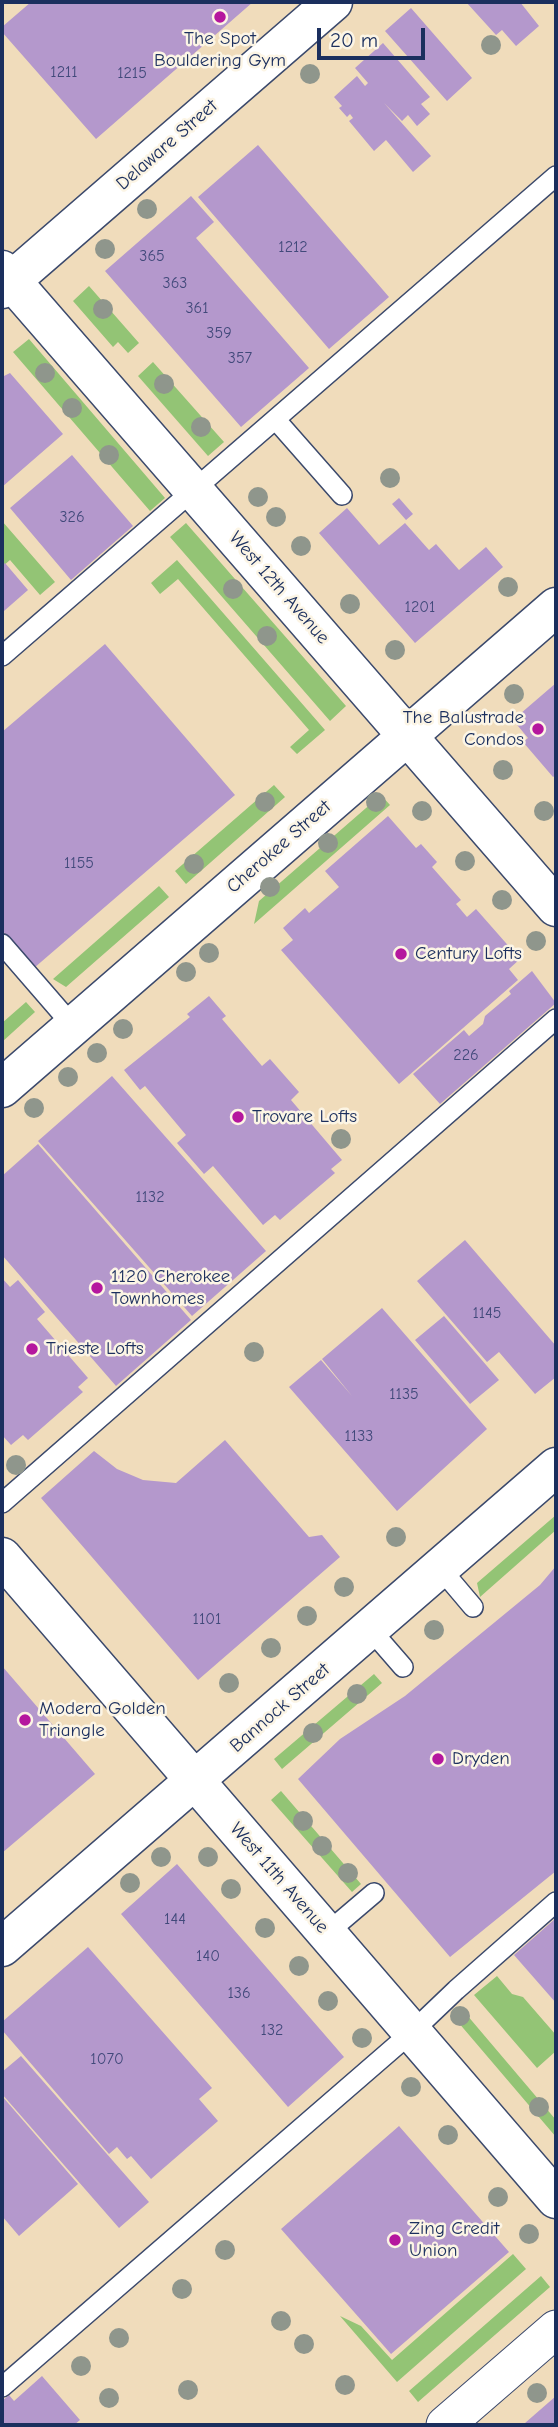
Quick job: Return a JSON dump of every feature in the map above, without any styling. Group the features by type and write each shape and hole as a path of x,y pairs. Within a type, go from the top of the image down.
{"street":[{"name":"Delaware Street","path":"5,280 333,2"},
{"name":"West 12th Avenue","path":"5,280 194,490 556,907"},
{"name":"Cherokee Street","path":"2,1088 556,607"},
{"name":"Bannock Street","path":"2,1947 556,1467"},
{"name":"West 11th Avenue","path":"2,1558 556,2199"},
{"path":"445,2425 556,2329"}],"lane":[{"path":"2,656 556,176"},
{"path":"276,420 342,495"},
{"path":"2,944 73,1026"},
{"path":"2,1503 556,1019"},
{"path":"440,1568 472,1607"},
{"path":"370,1629 404,1667"},
{"path":"327,1933 374,1893"},
{"path":"2,2387 412,2032 556,1902"}],"green space":[{"path":"89,286 139,343 128,353 118,342 113,347 73,301"},
{"path":"29,339 165,498 150,511 13,352"},
{"path":"153,362 224,442 208,456 138,376"},
{"path":"2,521 55,582 40,595 10,560 2,567"},
{"path":"186,523 346,706 330,721 170,537"},
{"path":"177,560 325,730 297,754 290,747 309,730 178,579 160,594 151,583"},
{"path":"274,785 285,797 186,884 175,871"},
{"path":"381,795 390,805 254,924 259,901"},
{"path":"159,886 169,897 66,987 53,979"},
{"path":"26,1002 35,1012 2,1042 2,1023"},
{"path":"556,1515 556,1530 480,1597 477,1583"},
{"path":"374,1674 382,1683 282,1769 274,1759"},
{"path":"281,1791 361,1884 352,1892 271,1800"},
{"path":"497,1976 512,1994 523,1997 556,2035 556,2051 537,2068 474,1995"},
{"path":"461,2008 556,2120 556,2137 452,2015"},
{"path":"513,2254 526,2269 397,2382 340,2316 361,2326 392,2360"},
{"path":"541,2276 550,2287 418,2402 409,2391"}],"building":[{"path":"31,2 253,2 96,139 2,32 2,27"},
{"path":"466,2 520,2 539,26 516,46 502,30 496,35"},
{"path":"411,8 472,78 447,101 385,31"},
{"path":"383,43 430,97 421,104 430,114 417,126 408,115 402,121 384,103 431,156 413,172 386,140 374,151 349,121 353,118 350,114 347,117 334,97 357,76 365,86 368,83 355,68"},
{"path":"258,145 389,297 329,349 198,197"},
{"path":"191,196 214,222 196,238 309,368 241,427 105,271"},
{"path":"10,373 63,434 2,487 2,377"},
{"path":"72,455 133,526 71,580 10,508"},
{"path":"399,498 413,514 406,520 392,504"},
{"path":"347,508 379,545 405,523 429,550 436,544 459,570 486,547 503,567 415,643 319,533"},
{"path":"5,563 28,590 4,611 2,566"},
{"path":"105,644 235,795 34,968 2,930 2,732"},
{"name":"The Balustrade Condos","path":"556,683 556,775 553,777 523,742 528,738 513,720"},
{"name":"Century Lofts","path":"388,816 416,848 421,844 437,862 432,867 461,900 456,904 467,917 476,909 520,959 509,969 518,980 399,1084 281,950 293,940 283,928 305,908 309,913 339,887 325,871"},
{"path":"532,971 556,1003 440,1104 413,1074 464,1030 469,1036 483,1024 485,1016"},
{"name":"Trovare Lofts","path":"209,996 226,1016 222,1019 262,1066 270,1059 299,1092 291,1100 342,1160 331,1169 335,1173 280,1220 275,1215 263,1225 213,1166 204,1174 177,1143 186,1135 145,1086 140,1090 124,1070 190,1017 187,1014"},
{"path":"112,1076 266,1251 192,1316 38,1141"},
{"name":"1120 Cherokee Townhomes","path":"38,1144 191,1320 116,1386 2,1255 2,1176"},
{"path":"465,1240 556,1346 556,1377 535,1394 499,1352 487,1362 417,1281"},
{"name":"Trieste Lofts","path":"2,1278 10,1287 18,1280 45,1312 37,1319 88,1378 78,1387 83,1392 28,1440 23,1435 11,1445 2,1435"},
{"path":"382,1308 487,1429 397,1511 289,1387 321,1360 352,1396 322,1359"},
{"path":"444,1316 499,1380 470,1404 415,1340"},
{"path":"225,1440 309,1537 322,1535 340,1557 198,1680 41,1498 94,1451 117,1469 143,1480 176,1483"},
{"name":"Dryden","path":"556,1566 556,1871 450,1957 298,1779 340,1739 405,1696 540,1585"},
{"name":"Modera Golden Triangle","path":"2,1666 95,1774 2,1853"},
{"path":"177,1864 344,2057 288,2107 121,1914"},
{"path":"556,1918 556,2003 514,1955"},
{"path":"88,1947 212,2088 199,2099 218,2121 151,2179 131,2156 127,2159 117,2147 109,2154 2,2030 2,2022"},
{"path":"21,2056 149,2202 119,2228 2,2094 2,2072"},
{"path":"2,2096 78,2184 19,2236 2,2216"},
{"name":"Zing Credit Union","path":"399,2126 509,2252 391,2354 281,2229"},
{"path":"42,2376 80,2420 74,2425 2,2425 2,2401 9,2395 14,2401"},
{"path":"556,2396 556,2425 525,2423"}],"place":[{"name":"The Spot Bouldering Gym","path":"220,17"},
{"name":"The Balustrade Condos","path":"538,729"},
{"name":"Century Lofts","path":"401,954"},
{"name":"Trovare Lofts","path":"238,1117"},
{"name":"1120 Cherokee Townhomes","path":"97,1288"},
{"name":"Trieste Lofts","path":"32,1349"},
{"name":"Modera Golden Triangle","path":"25,1720"},
{"name":"Dryden","path":"438,1759"},
{"name":"Zing Credit Union","path":"395,2240"}]}
